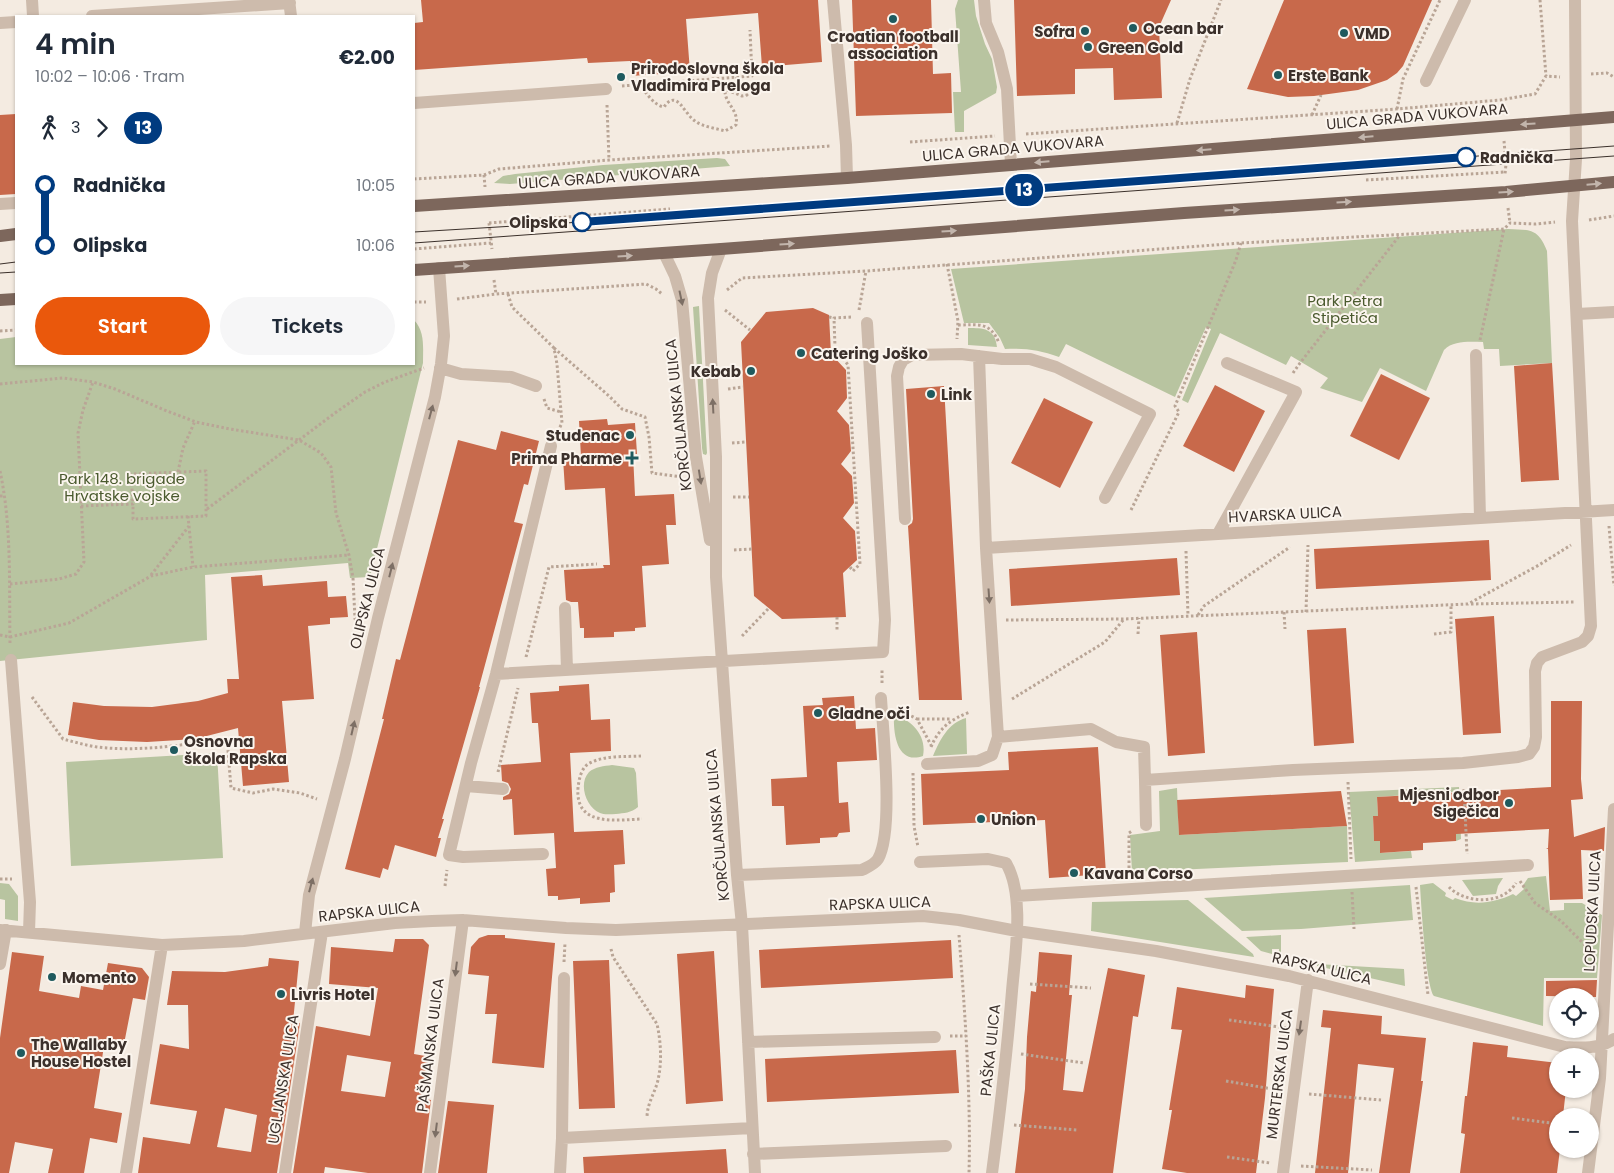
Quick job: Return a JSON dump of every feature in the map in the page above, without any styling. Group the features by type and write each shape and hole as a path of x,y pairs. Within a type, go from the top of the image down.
{"main road":[{"name":"ULICA GRADA VUKOVARA","path":"415,206 847,178 1614,117"},
{"path":"415,270 1614,182"},
{"path":"0,236 15,234"},
{"path":"0,300 15,299"}],"street":[{"path":"32,0 33,15"},
{"path":"833,0 847,178"},
{"path":"835,14 837,4 842,0"},
{"path":"984,0 986,24 998,52 1006,89 1011,165"},
{"path":"1426,81 1465,0"},
{"path":"1145,780 1348,767 1463,763 1518,757 1529,754 1534,747 1536,737 1535,671 1537,662 1542,657 1582,642 1588,636 1591,626 1572,221 1577,120 1575,0"},
{"path":"105,15 290,1 291,15"},
{"path":"0,23 15,22"},
{"path":"415,103 606,88"},
{"path":"0,204 15,203"},
{"name":"KORČULANSKA ULICA","path":"720,249 712,273 708,298 716,457 716,577 742,925"},
{"name":"KORČULANSKA ULICA","path":"664,253 675,276 682,300 696,457 716,577"},
{"name":"OLIPSKA ULICA","path":"306,933 309,894 345,759 383,599 435,397 444,336 439,268"},
{"path":"1577,314 1614,312"},
{"path":"496,674 663,663 721,662 883,652 884,620 865,320"},
{"path":"905,519 897,384 899,366 903,360 912,355 961,354 1002,359 1030,359 1056,367 1150,414 1106,498"},
{"path":"1476,355 1480,518"},
{"path":"927,764 978,761 992,755 998,737 986,548 979,356"},
{"path":"1218,534 1296,392 1227,363"},
{"path":"440,368 461,374 510,377 536,386"},
{"path":"543,854 463,857 449,854 496,674 551,446"},
{"name":"HVARSKA ULICA","path":"986,548 1586,512 1611,515"},
{"path":"565,608 567,670"},
{"path":"11,660 30,902 29,932"},
{"path":"737,875 862,870 878,860 883,842 886,804 881,698"},
{"path":"998,737 1091,729 1116,742 1144,747 1146,825"},
{"path":"466,786 498,789"},
{"name":"LOPUDSKA ULICA","path":"1588,1173 1600,1078 1614,809"},
{"path":"920,862 988,859 1006,863 1012,873 1016,896 1017,931"},
{"path":"1016,896 1528,865"},
{"name":"RAPSKA ULICA","path":"3,930 162,945 235,942 395,923 463,920 616,930 923,916 1156,951 1308,980 1565,1047 1580,1048 1602,1045 1614,1038"},
{"name":"PAŠMANSKA ULICA","path":"430,1173 463,920"},
{"path":"742,925 755,1173"},
{"path":"0,964 3,930"},
{"name":"PAŠKA ULICA","path":"992,1173 1007,1052 1017,931"},
{"name":"UGLJANSKA ULICA","path":"285,1173 322,932"},
{"path":"126,1173 162,945"},
{"path":"560,1173 564,978"},
{"name":"MURTERSKA ULICA","path":"1283,1169 1300,1029 1308,980"},
{"path":"748,1042 934,1037"},
{"path":"562,1138 752,1128"},
{"path":"754,1154 946,1146"}],"path":[{"path":"1177,123 1190,79 1221,0"},
{"path":"1397,109 1403,79 1440,0"},
{"path":"1103,128 1397,109 1500,100 1535,94 1546,76 1540,0"},
{"path":"610,160 606,88 752,76 750,30"},
{"path":"1598,73 1607,73 1614,77"},
{"path":"1546,76 1556,77"},
{"path":"639,84 658,105 664,107 668,101 676,101 681,104 687,115 696,122 725,131 736,125 737,114 726,98 725,92 730,90 742,96 746,94 736,77"},
{"path":"1312,115 1321,95"},
{"path":"1500,100 1500,107"},
{"path":"910,142 944,140"},
{"path":"415,179 484,175 499,169 610,160 828,146"},
{"path":"1366,180 1505,174 1504,150"},
{"path":"484,175 485,186"},
{"path":"492,248 489,221 670,209"},
{"path":"1599,219 1614,216"},
{"path":"1509,218 1510,223"},
{"path":"1476,355 1504,229 1510,223 1546,223"},
{"path":"724,294 732,284 742,278 1241,244 1504,229"},
{"path":"1286,387 1300,363 1400,235"},
{"path":"415,249 491,243"},
{"path":"1131,510 1179,412 1175,406 1241,244"},
{"path":"947,264 958,326 957,345"},
{"path":"865,320 858,308 866,271"},
{"path":"494,281 496,294"},
{"path":"458,299 496,294 646,284 656,289 668,299"},
{"path":"508,294 512,307 554,348 622,409 645,417 652,473 686,477"},
{"path":"415,302 422,302"},
{"path":"724,309 750,330"},
{"path":"829,317 865,320"},
{"path":"834,318 835,347 848,365 860,564 853,571 850,567"},
{"path":"958,326 984,325 990,328 999,346"},
{"path":"0,331 15,330"},
{"path":"551,446 562,424 554,348"},
{"path":"839,362 843,358"},
{"path":"206,510 365,392 426,367"},
{"path":"0,384 63,378 92,382 195,421 230,429 299,440 321,453 331,467 336,513 349,555 353,578 356,619 362,620"},
{"path":"10,584 59,579 76,574 84,562 78,433 92,382"},
{"path":"728,389 743,387"},
{"path":"178,472 183,448 195,421"},
{"path":"731,443 746,442"},
{"path":"0,471 5,496 10,584 10,637"},
{"path":"206,471 206,516 133,519 133,504 131,474 206,471"},
{"path":"0,496 5,496"},
{"path":"733,497 749,497"},
{"path":"81,506 133,504"},
{"path":"1611,515 1614,586"},
{"path":"188,516 193,567"},
{"path":"151,576 189,526"},
{"path":"1306,612 1308,542"},
{"path":"1198,616 1204,606 1297,543"},
{"path":"1468,604 1539,565 1572,544"},
{"path":"1186,548 1188,616"},
{"path":"734,550 752,549"},
{"path":"0,635 10,637 69,623 151,576 193,567 349,555"},
{"path":"498,789 522,672 549,567 597,564"},
{"path":"1003,620 1124,619 1468,604 1575,602"},
{"path":"1434,634 1451,632 1450,605"},
{"path":"742,636 769,608"},
{"path":"1284,612 1285,629"},
{"path":"837,617 837,630"},
{"path":"1138,634 1139,618"},
{"path":"1008,701 1105,642 1124,619"},
{"path":"881,698 883,652"},
{"path":"12,681 19,680 63,739 97,747 147,748 194,744 227,738 231,788 252,793 273,789 300,793 318,799"},
{"path":"882,682 891,682"},
{"path":"894,706 918,720 953,719 970,712"},
{"path":"920,862 914,826 912,764 927,764 931,745 953,719"},
{"path":"918,720 931,745"},
{"path":"641,756 610,758 588,764 582,771 578,791 583,811 592,817 605,820 642,819"},
{"path":"1348,767 1354,929"},
{"path":"1464,790 1468,869"},
{"path":"1129,890 1129,833 1146,825"},
{"path":"1436,871 1451,889 1462,896 1475,900 1485,900 1508,892 1515,886 1519,878 1535,903 1561,921 1606,966"},
{"path":"1415,872 1419,926 1428,996"},
{"path":"959,927 966,1036 970,1144 969,1173"},
{"path":"564,978 566,937"},
{"path":"612,949 614,958 657,1024 660,1037 658,1081 647,1109 648,1126"},
{"path":"1026,983 1091,988"},
{"path":"1229,1020 1300,1029"},
{"path":"1018,1054 1084,1063"},
{"path":"1226,1081 1292,1092 1381,1100"},
{"path":"1512,1118 1549,1123"},
{"path":"1008,1125 1077,1130"},
{"path":"1227,1156 1283,1169 1372,1170"}],"green space":[{"path":"958,0 974,0 976,16 992,59 997,87 996,93 964,111 964,132 955,132 953,92 961,92 955,9"},
{"path":"725,159 730,166 510,184 494,183 503,176 515,174 603,165"},
{"name":"Park Petra Stipetića","path":"1508,229 1528,230 1537,234 1547,251 1552,363 1500,366 1499,349 1484,349 1483,342 1457,343 1444,350 1426,391 1380,368 1362,402 1320,388 1328,378 1291,356 1286,365 1220,333 1188,403 1182,400 1211,329 1206,327 1175,397 1066,344 1059,357 1032,350 1005,349 1000,338 989,323 964,323 951,269"},
{"path":"699,306 706,455 703,454 702,448 693,307"},
{"name":"Park 148. brigade Hrvatske vojske","path":"415,321 422,334 423,363 370,577 350,578 348,563 205,575 207,640 0,661 0,339 15,337 15,365 415,365"},
{"path":"968,328 987,330 994,336 997,347 968,345"},
{"path":"894,714 907,721 917,730 923,742 923,756 914,758 902,752 898,746 894,730"},
{"path":"966,718 967,754 933,756 949,728"},
{"path":"217,753 223,858 71,866 66,762"},
{"path":"612,765 634,768 638,807 627,812 602,814 595,810 587,801 584,783 591,770"},
{"path":"1459,787 1461,839 1456,841 1453,792 1377,797 1378,816 1373,817 1374,841 1380,841 1380,853 1411,851 1412,858 1355,862 1349,792"},
{"path":"1177,788 1179,835 1347,826 1348,862 1132,872 1130,835 1160,831 1159,791"},
{"path":"1546,876 1550,911 1564,910 1564,903 1582,903 1602,915 1597,978 1544,978 1543,1026 1434,996 1426,961 1420,885 1433,883 1446,893 1445,896 1453,900 1455,898 1477,903 1499,900 1513,894 1516,896 1524,889 1522,887 1528,878"},
{"path":"1503,878 1496,894 1473,896 1462,880"},
{"path":"0,883 9,884 18,896 18,921 5,919 5,900 0,899"},
{"path":"1410,885 1413,920 1301,929 1242,931 1204,898"},
{"path":"1188,900 1253,954 1254,957 1091,931 1092,902"},
{"path":"1281,935 1281,953 1279,953 1279,949 1272,949 1272,954 1261,951 1246,937"},
{"path":"1317,964 1404,969 1405,986 1317,966"}],"building":[{"path":"421,0 818,0 822,62 762,67 758,13 686,19 690,72 631,76 630,61 588,63 587,58 415,70 415,23 423,22"},
{"path":"852,0 931,0 933,74 951,73 952,113 856,116"},
{"name":"Green Gold","path":"1014,0 1171,0 1159,27 1162,98 1114,100 1113,68 1075,69 1075,94 1017,96"},
{"name":"VMD","path":"1284,0 1432,0 1403,66 1387,80 1358,90 1314,96 1288,97 1247,89"},
{"path":"15,114 15,194 0,195 0,115"},
{"path":"813,308 829,315 831,354 846,370 847,398 837,411 849,425 851,451 841,464 852,476 854,503 843,518 855,531 857,560 843,573 846,617 782,619 754,596 741,342 766,312"},
{"path":"1552,363 1559,480 1521,482 1514,366"},
{"path":"1381,374 1430,398 1399,460 1350,436"},
{"path":"1215,385 1265,411 1234,472 1183,446"},
{"path":"944,386 962,700 919,700 908,526 912,523 913,519 906,389"},
{"path":"1044,398 1093,422 1060,488 1011,463"},
{"path":"607,419 608,425 635,423 637,454 633,454 635,496 674,494 676,525 666,525 669,564 642,566 646,627 635,628 635,631 614,632 614,637 584,638 584,628 580,628 578,602 566,600 564,570 604,568 603,565 610,565 605,488 565,490 563,458 581,457 579,421"},
{"path":"501,431 539,441 528,485 524,484 514,522 523,524 480,687 442,819 444,819 438,838 441,838 436,857 395,845 388,870 383,868 380,878 345,869 384,719 382,719 396,659 400,660 458,440 496,450"},
{"path":"1489,540 1491,580 1316,589 1314,549"},
{"path":"1177,558 1180,595 1011,606 1009,569"},
{"path":"262,575 263,586 327,581 328,597 346,596 348,617 330,618 330,624 308,626 314,699 282,701 289,782 243,786 238,728 195,739 147,742 99,740 68,735 73,702 104,706 152,707 198,701 228,693 227,679 239,679 231,577"},
{"path":"1494,616 1501,733 1463,735 1455,619"},
{"path":"1346,628 1354,743 1314,746 1307,630"},
{"path":"1197,632 1205,753 1168,756 1160,635"},
{"path":"589,684 591,720 610,719 611,751 570,753 574,832 623,830 625,864 614,865 615,892 610,893 610,902 580,904 580,898 558,900 558,896 548,896 546,869 556,868 554,833 514,835 512,799 503,800 503,797 509,794 511,789 508,783 502,781 501,765 541,762 538,723 532,723 530,693 559,691 559,686"},
{"path":"854,696 856,729 875,728 877,760 837,762 839,803 848,802 850,832 839,833 837,837 820,838 820,843 786,845 784,806 772,806 771,779 807,777 803,706 823,705 822,698"},
{"path":"1551,701 1582,701 1581,779 1583,799 1571,800 1574,837 1605,827 1604,851 1581,850 1583,899 1550,900 1548,849 1546,848 1548,848 1549,829 1456,834 1456,841 1423,843 1423,850 1380,853 1380,841 1374,841 1373,816 1378,816 1377,797 1551,787"},
{"path":"1098,747 1106,874 1049,878 1045,820 923,825 921,774 1009,770 1008,752"},
{"path":"1341,791 1347,826 1179,835 1177,800"},
{"path":"488,935 505,935 505,938 555,943 544,1068 492,1063 497,1014 485,1014 489,976 468,974 471,947 479,938"},
{"path":"395,939 423,939 429,945 414,1054 431,1057 423,1099 431,1100 422,1173 368,1173 325,1167 324,1173 293,1173 316,1026 370,1036 378,988 329,984 331,947 393,952","holes":["347,1055 391,1062 385,1097 341,1091"]},
{"path":"951,940 953,978 761,988 759,950"},
{"path":"714,951 723,1101 686,1104 677,954"},
{"path":"12,952 44,956 39,991 79,998 81,986 103,990 108,963 142,968 149,977 145,1000 133,998 124,1044 105,1040 94,1108 122,1113 117,1143 90,1138 84,1173 48,1173 53,1149 15,1142 9,1173 0,1173 0,1038"},
{"path":"1039,952 1072,955 1069,995 1072,995 1063,1090 1083,1092 1108,968 1145,975 1138,1017 1133,1016 1113,1173 1015,1173 1025,1089 1031,991 1036,992"},
{"path":"269,958 299,961 293,1022 300,1023 277,1173 138,1173 143,1137 190,1144 197,1111 150,1104 160,1044 189,1049 188,1005 167,1005 172,971 225,972 268,966","holes":["225,1108 257,1115 251,1152 217,1147"]},
{"path":"609,960 615,1108 579,1109 573,961"},
{"path":"1597,980 1597,988 1549,988 1549,996 1546,996 1546,981"},
{"path":"1246,985 1274,989 1265,1098 1256,1173 1187,1173 1162,1169 1182,1030 1171,1029 1177,987 1245,998"},
{"path":"1323,1010 1382,1016 1381,1034 1426,1038 1421,1081 1423,1081 1410,1173 1379,1173 1394,1068 1358,1064 1348,1173 1315,1173 1331,1028 1321,1027"},
{"path":"1473,1042 1508,1046 1507,1057 1549,1062 1549,1098 1565,1098 1564,1108 1549,1108 1549,1158 1559,1158 1557,1173 1460,1173 1465,1134 1461,1133 1465,1096 1467,1096"},
{"path":"956,1050 959,1093 767,1102 765,1059"},
{"path":"448,1101 494,1105 487,1173 438,1173"},
{"path":"726,1149 728,1173 584,1173 583,1157"}],"tram line":[{"path":"415,232 582,222 1614,146"},
{"path":"415,243 1614,156"},
{"name":"13","path":"582,222 1466,157"},
{"path":"0,264 15,262"},
{"path":"0,273 15,272"}],"place":[{"name":"Croatian football association","path":"893,19"},
{"name":"Ocean bar","path":"1133,28"},
{"name":"Sofra","path":"1085,31"},
{"name":"VMD","path":"1344,33"},
{"name":"Green Gold","path":"1088,47"},
{"name":"Erste Bank","path":"1278,75"},
{"name":"Prirodoslovna škola Vladimira Preloga","path":"621,77"},
{"name":"Radnička","path":"1466,157"},
{"name":"Olipska","path":"582,222"},
{"name":"Catering Joško","path":"801,353"},
{"name":"Kebab","path":"751,371"},
{"name":"Link","path":"931,394"},
{"name":"Studenac","path":"630,435"},
{"name":"Prima Pharme","path":"632,458"},
{"name":"Gladne oči","path":"818,713"},
{"name":"Osnovna škola Rapska","path":"174,750"},
{"name":"Mjesni odbor Sigečica","path":"1509,803"},
{"name":"Union","path":"981,819"},
{"name":"Kavana Corso","path":"1074,873"},
{"name":"Momento","path":"52,977"},
{"name":"Livris Hotel","path":"281,994"},
{"name":"The Wallaby House Hostel","path":"21,1053"}]}
